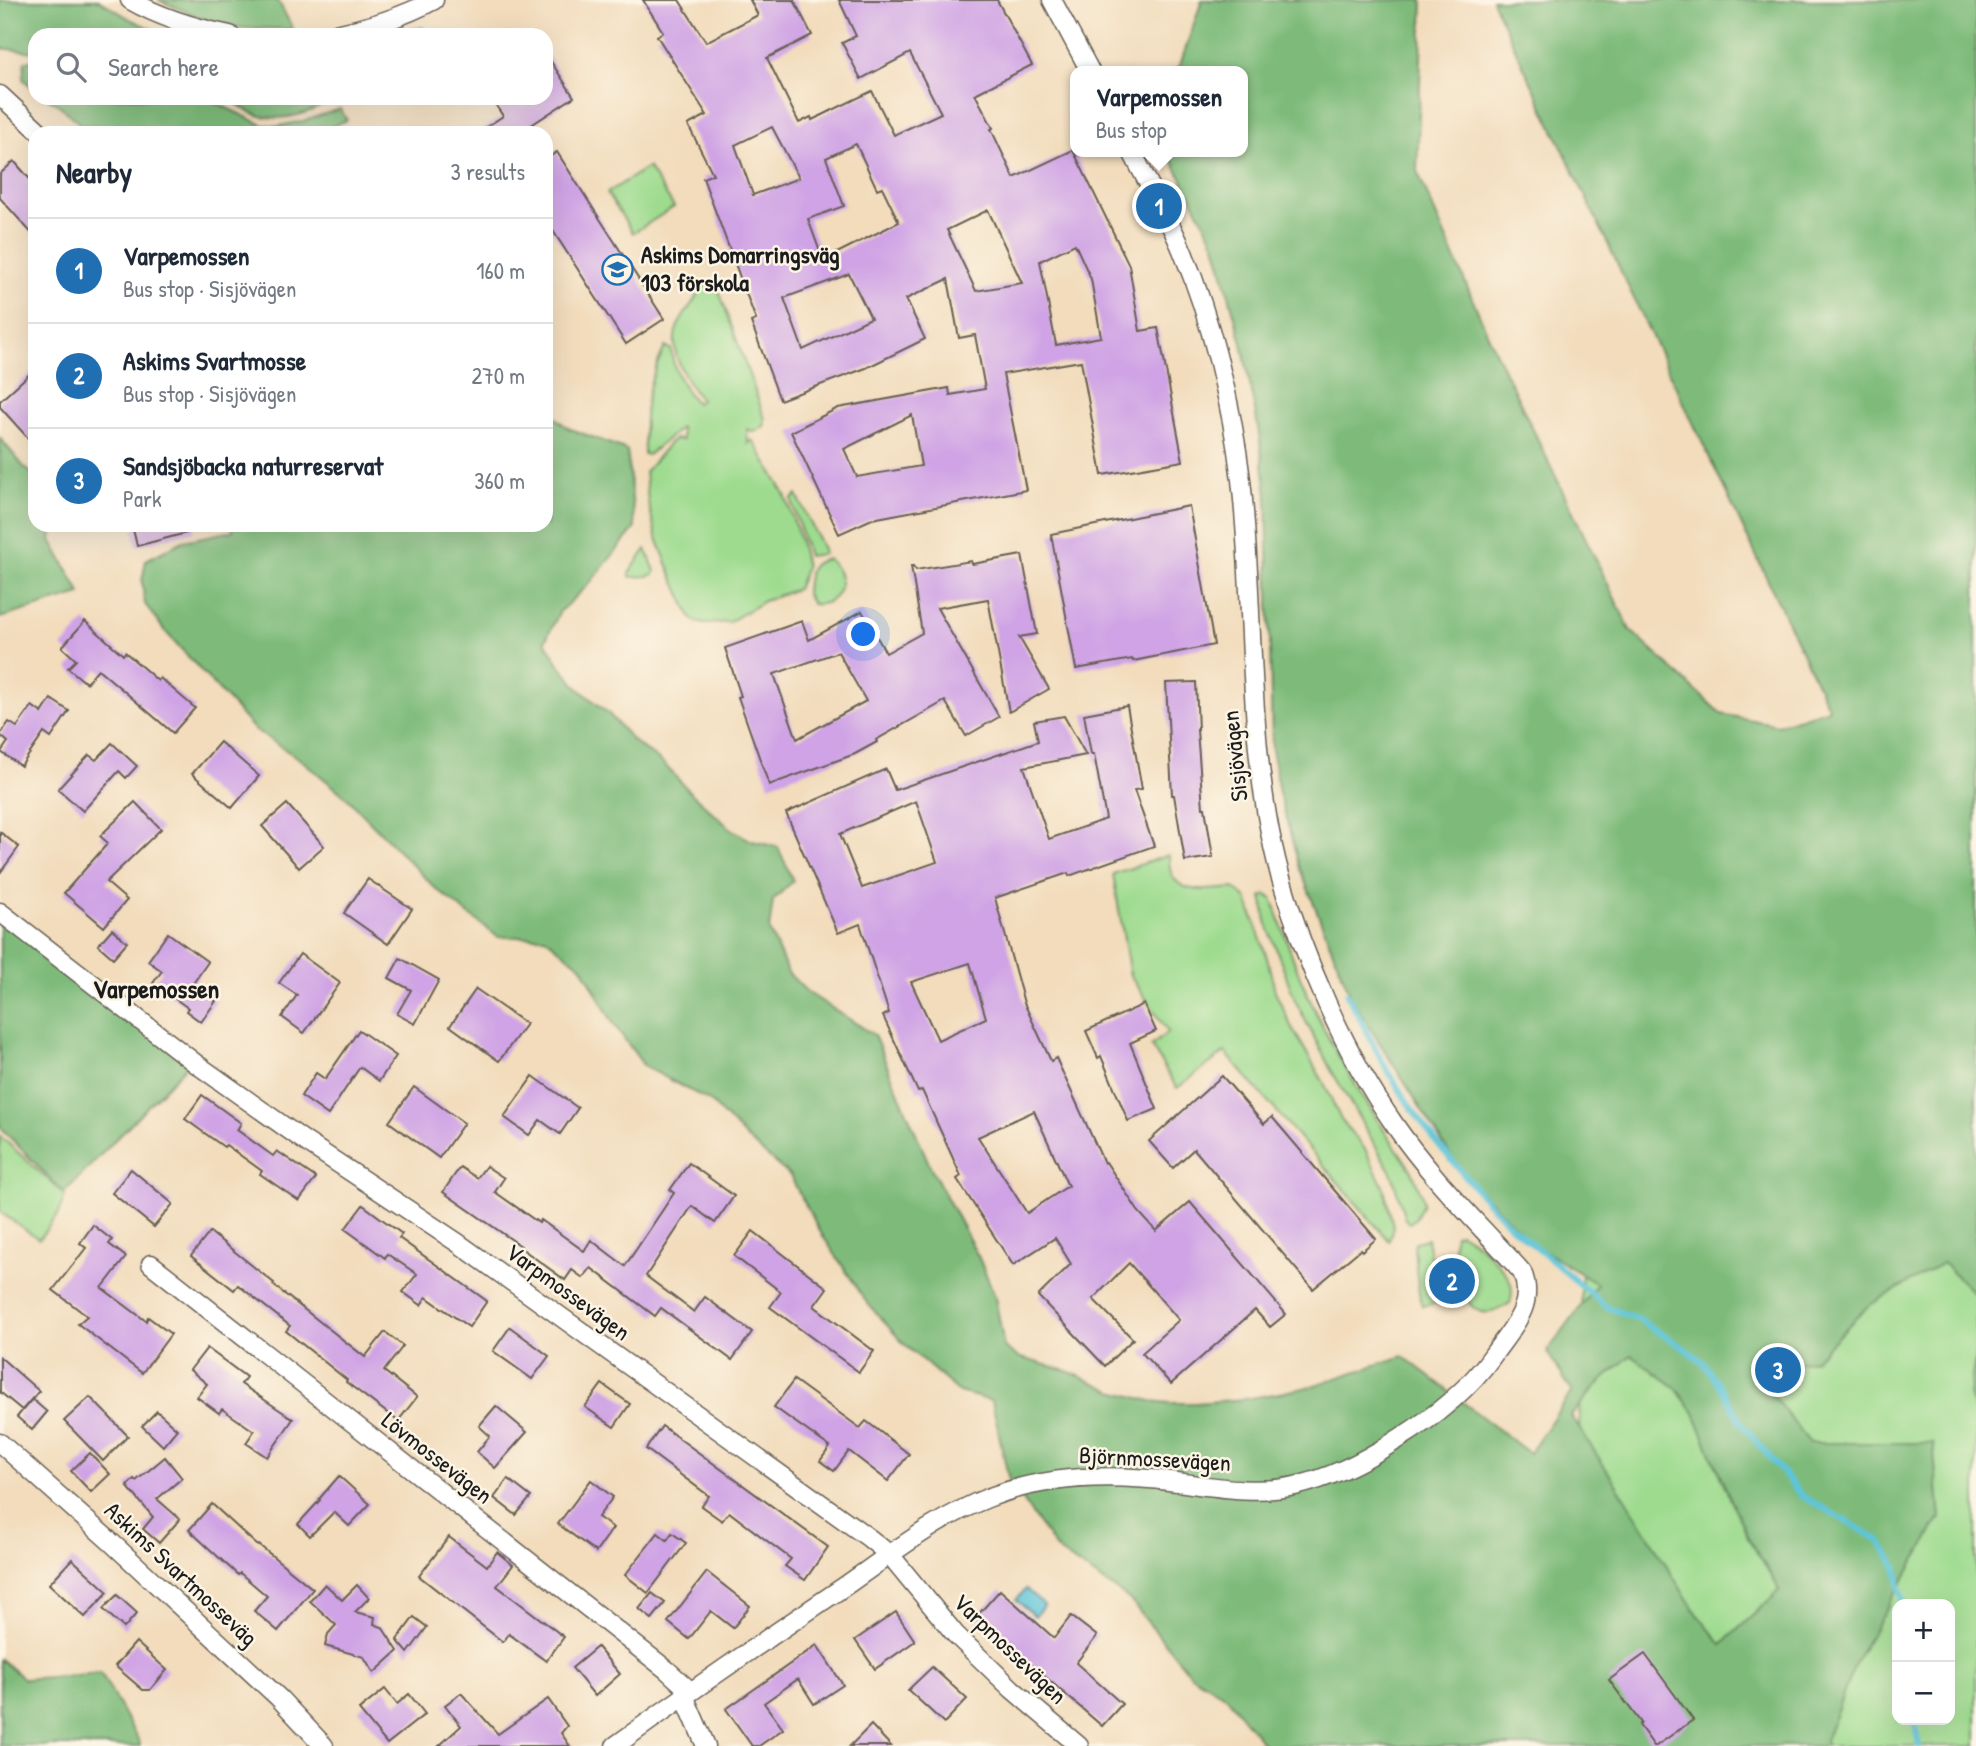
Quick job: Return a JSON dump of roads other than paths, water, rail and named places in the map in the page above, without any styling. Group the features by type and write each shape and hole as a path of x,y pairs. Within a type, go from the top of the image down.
{"street":[{"path":"130,0 158,15 199,28"},
{"path":"364,28 399,17 434,0"},
{"path":"1052,0 1087,66"},
{"path":"0,95 33,126"},
{"name":"Sisjövägen","path":"1135,157 1188,265 1227,401 1241,481 1254,710 1264,798 1280,874 1300,937 1327,1003 1355,1059 1394,1125 1449,1195 1522,1272 1527,1283 1527,1298"},
{"name":"Varpmossevägen","path":"0,912 195,1063 306,1142 458,1242 869,1538 890,1555 947,1626 1012,1689 1079,1746"},
{"name":"Lövmossevägen","path":"152,1264 667,1670 687,1694 706,1746"},
{"name":"Björnmossevägen","path":"615,1746 890,1555 948,1517 990,1497 1035,1484 1078,1477 1127,1477 1215,1488 1293,1486 1332,1475 1372,1456 1422,1424 1457,1397 1488,1363 1515,1324 1527,1298"},
{"name":"Askims Svartmosseväg","path":"0,1443 279,1698 324,1746"}],"water":[{"path":"1026,1589 1044,1605 1035,1616 1016,1600"}],"waterway":[{"path":"1347,994 1407,1102 1436,1142 1489,1204 1512,1227 1607,1307 1638,1319 1703,1362 1741,1423 1802,1496 1879,1540 1896,1566 1902,1599"},
{"path":"1915,1725 1919,1746"}],"place":[{"name":"Varpemossen","path":"1159,206"},
{"name":"Askims Domarringsväg 103 förskola","path":"618,269"},
{"name":"Askims Svartmosse","path":"1452,1281"},
{"name":"Sandsjöbacka naturreservat","path":"1778,1370"}],"district":[{"name":"Varpemossen","path":"156,989"}]}
